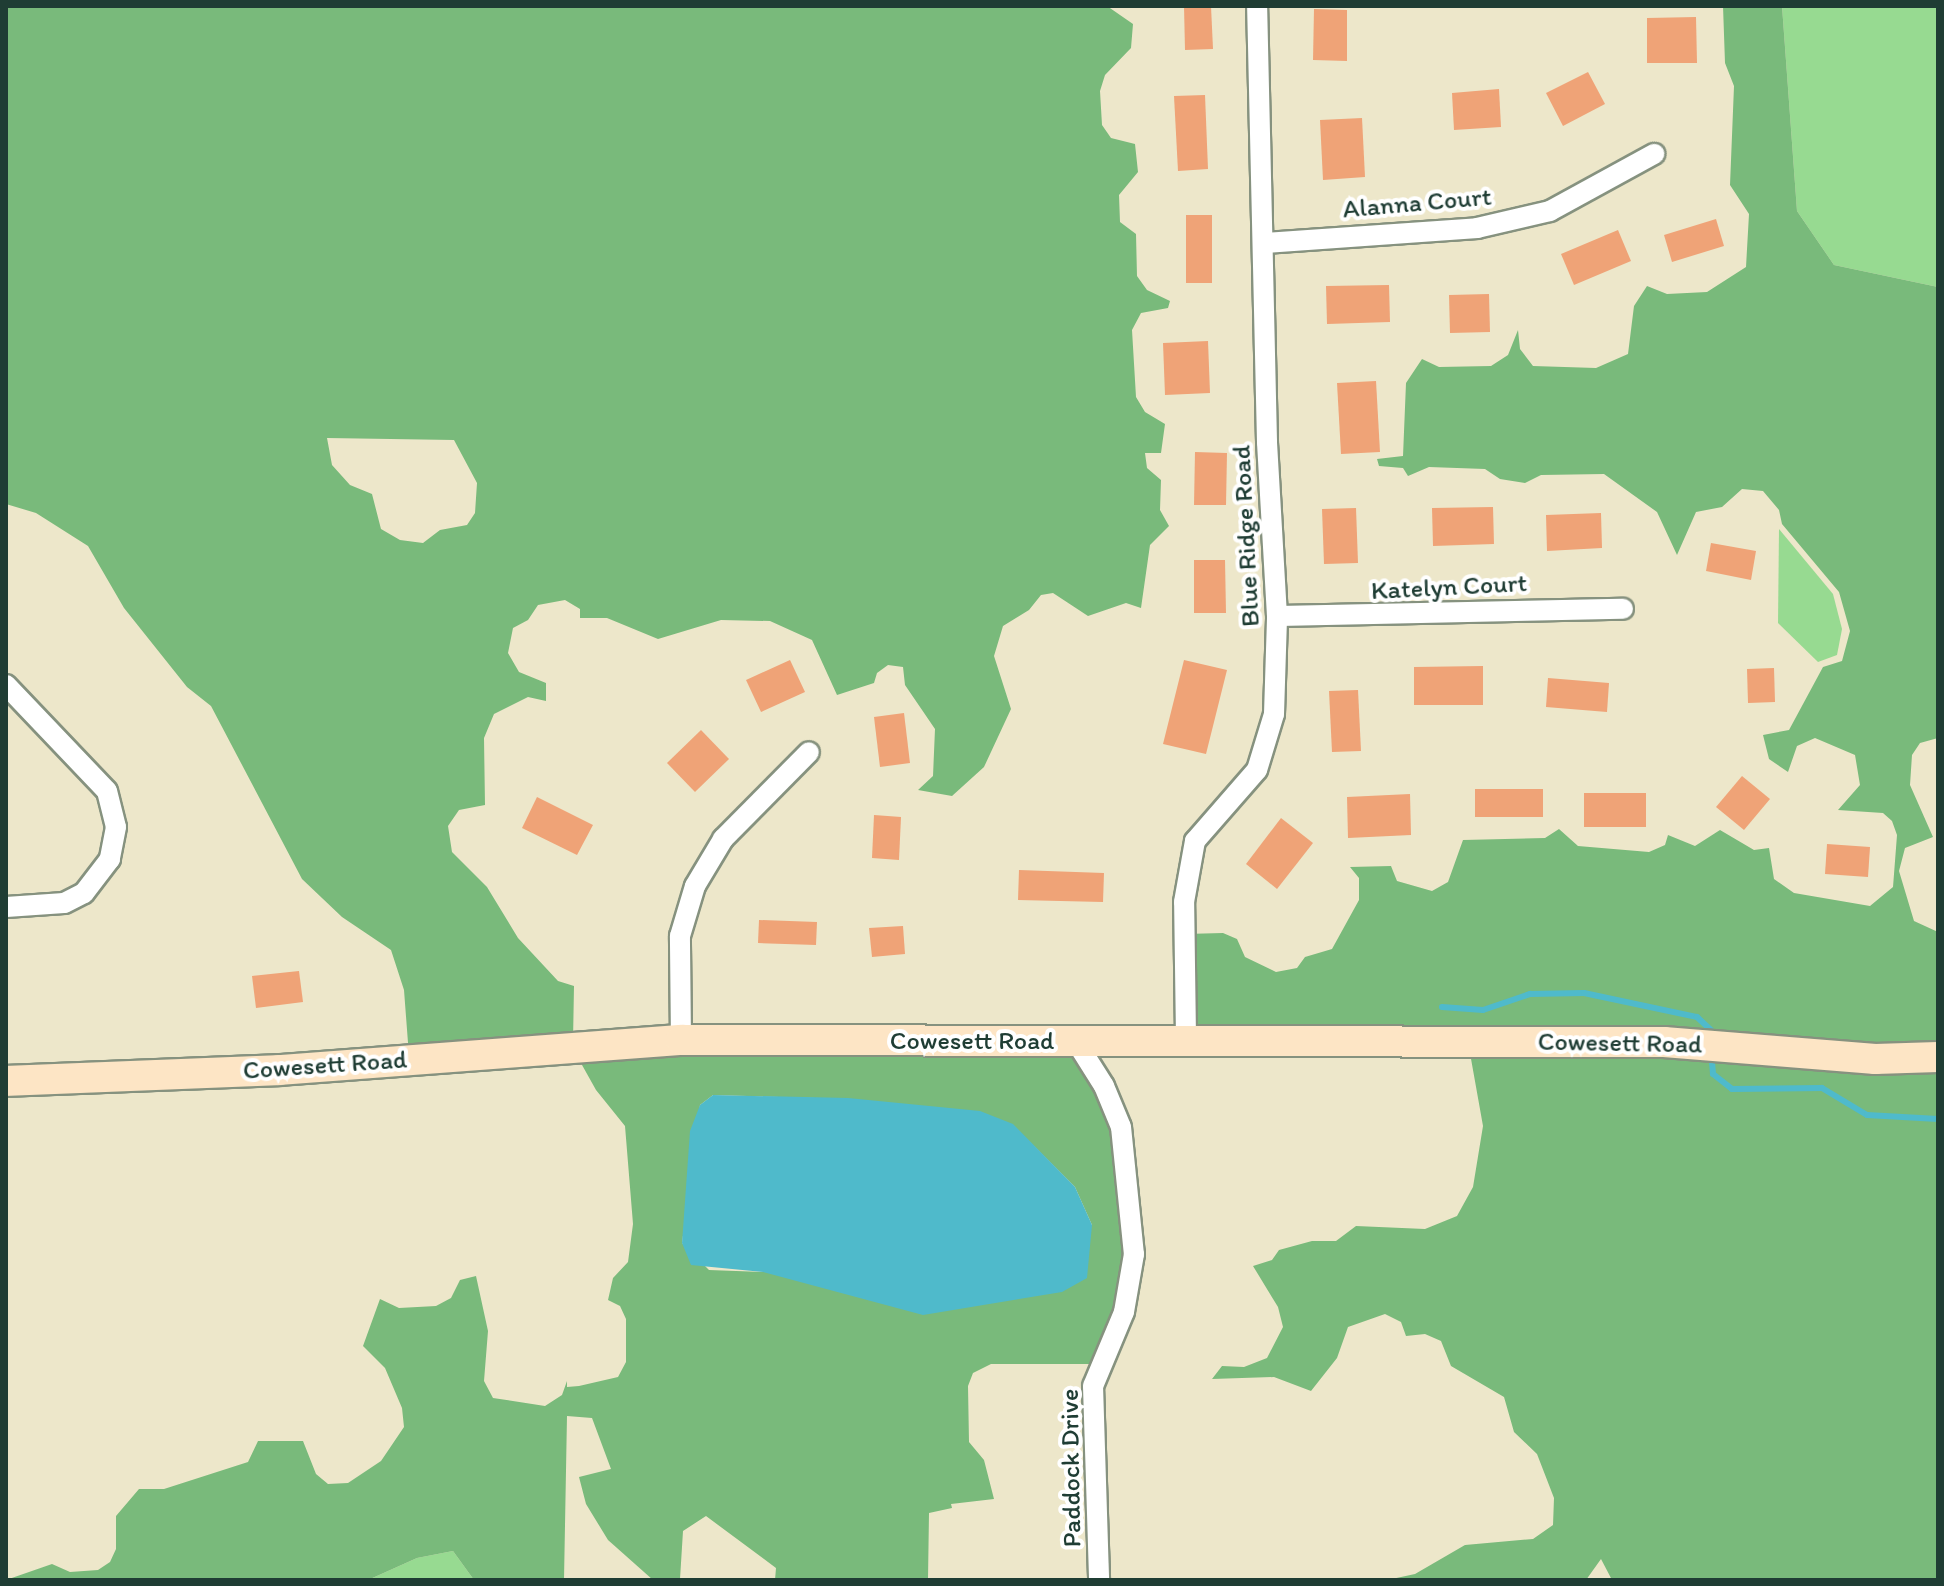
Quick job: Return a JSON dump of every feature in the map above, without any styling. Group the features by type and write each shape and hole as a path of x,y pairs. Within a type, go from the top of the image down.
{"main road":[{"name":"Cowesett Road","path":"6,1081 280,1070 681,1040 1186,1037 1415,1044 1664,1042 1875,1059 1938,1057"}],"street":[{"name":"Blue Ridge Road","path":"1186,1037 1187,873 1195,841 1257,770 1274,714 1277,616 1267,442 1265,243 1257,6"},
{"name":"Alanna Court","path":"1265,243 1477,228 1536,214 1654,154"},
{"name":"Katelyn Court","path":"1277,616 1623,609"},
{"path":"6,685 107,791 116,827 110,859 84,893 64,903 6,907"},
{"path":"681,1040 680,936 695,886 723,839 809,752"},
{"name":"Paddock Drive","path":"1075,1040 1104,1086 1121,1127 1134,1254 1124,1312 1093,1386 1099,1580"}],"green space":[{"path":"6,6 1107,6 1133,24 1131,48 1105,75 1100,91 1102,125 1111,138 1135,144 1138,172 1119,195 1120,222 1136,234 1137,276 1147,290 1170,301 1168,308 1141,313 1132,330 1136,397 1145,412 1165,424 1161,453 1145,453 1147,468 1161,480 1160,510 1169,526 1150,545 1141,608 1126,603 1088,616 1053,593 1041,595 1029,610 1003,626 994,656 1011,709 984,767 952,796 918,790 933,776 935,729 905,685 903,667 888,665 877,673 874,683 837,695 812,640 770,621 721,620 658,639 607,618 580,618 580,609 565,600 538,605 528,620 513,628 508,653 519,672 546,683 546,701 528,697 494,714 484,738 485,805 459,810 448,826 452,852 487,887 518,938 558,981 574,986 573,1042 1077,1041 1121,1126 1129,1288 1095,1364 991,1364 973,1373 968,1386 969,1442 984,1460 994,1499 951,1504 952,1508 929,1513 928,1580 775,1580 776,1568 706,1516 683,1531 680,1579 653,1580 608,1540 586,1504 579,1477 611,1469 592,1418 567,1416 564,1580 474,1580 453,1551 417,1558 368,1580 6,1580 52,1564 70,1572 98,1570 110,1562 116,1549 116,1516 139,1489 164,1489 248,1462 258,1441 303,1441 316,1474 328,1484 348,1483 381,1461 404,1427 402,1408 385,1368 363,1346 380,1299 399,1308 436,1306 451,1298 460,1280 476,1276 488,1331 484,1381 493,1398 545,1406 562,1395 567,1381 567,1387 618,1377 626,1362 626,1319 620,1306 608,1300 613,1278 628,1262 633,1224 625,1126 596,1090 577,1056 409,1056 404,990 391,950 342,917 302,879 211,706 187,687 124,608 88,546 36,513 6,504","holes":["327,438 454,440 477,483 475,513 467,525 440,530 423,543 400,540 381,529 372,494 350,485 332,465","713,1095 848,1099 1013,1125 1075,1187 1092,1225 763,1272 709,1270 682,1243 700,1105"]},
{"path":"1723,6 1782,6 1797,211 1834,265 1938,287 1938,738 1920,743 1912,755 1910,785 1933,837 1905,848 1899,871 1914,921 1938,932 1938,1580 1612,1580 1601,1559 1586,1580 1387,1580 1415,1574 1465,1545 1533,1539 1553,1525 1554,1498 1537,1454 1514,1432 1504,1397 1451,1366 1441,1341 1425,1334 1406,1336 1401,1322 1385,1314 1348,1327 1337,1358 1311,1391 1274,1377 1212,1379 1222,1366 1244,1367 1267,1358 1283,1327 1278,1307 1253,1266 1272,1260 1279,1250 1312,1241 1336,1241 1356,1226 1425,1229 1457,1216 1473,1187 1483,1126 1468,1042 1193,1037 1185,934 1223,933 1237,939 1245,957 1276,972 1297,968 1305,957 1332,949 1359,900 1359,878 1350,867 1391,866 1397,881 1432,891 1448,882 1463,840 1545,838 1559,829 1578,846 1649,852 1665,845 1668,835 1695,846 1720,830 1754,850 1769,848 1774,879 1794,893 1870,906 1893,887 1897,835 1892,821 1883,813 1838,810 1860,785 1855,755 1815,738 1797,746 1788,772 1769,759 1763,735 1789,730 1823,667 1842,661 1850,631 1839,592 1782,524 1779,510 1763,491 1742,489 1722,507 1696,512 1677,555 1657,512 1604,474 1541,475 1525,483 1500,479 1485,469 1429,467 1408,476 1403,468 1379,466 1377,459 1403,456 1406,383 1422,359 1439,367 1491,366 1508,355 1518,330 1520,349 1533,366 1596,368 1628,354 1634,306 1647,286 1667,294 1707,292 1746,267 1749,214 1730,185 1734,86 1725,63"},
{"path":"1782,6 1938,6 1938,287 1834,265 1797,211"},
{"path":"1779,529 1833,594 1842,629 1837,655 1818,662 1778,623"},
{"path":"453,1551 474,1580 368,1580 417,1558"}],"water":[{"path":"713,1095 848,1098 980,1111 1013,1124 1075,1187 1092,1225 1087,1278 1062,1292 923,1315 763,1272 691,1265 682,1243 690,1131 700,1105"}],"building":[{"path":"1184,6 1211,6 1213,49 1185,50"},
{"path":"1314,9 1347,10 1347,61 1313,60"},
{"path":"1696,17 1697,63 1647,63 1647,18"},
{"path":"1588,72 1605,104 1563,126 1546,93"},
{"path":"1499,89 1501,127 1454,130 1452,93"},
{"path":"1205,95 1208,169 1178,171 1174,96"},
{"path":"1362,118 1365,177 1323,180 1320,120"},
{"path":"1186,215 1212,215 1212,283 1186,283"},
{"path":"1716,219 1724,246 1672,262 1664,235"},
{"path":"1618,230 1631,261 1574,285 1561,254"},
{"path":"1389,285 1390,322 1327,324 1326,286"},
{"path":"1489,294 1490,332 1450,333 1449,295"},
{"path":"1208,341 1210,393 1165,395 1163,343"},
{"path":"1376,381 1380,452 1341,454 1337,383"},
{"path":"1195,452 1227,453 1226,505 1194,505"},
{"path":"1493,507 1494,544 1433,546 1432,508"},
{"path":"1356,508 1358,563 1324,564 1322,509"},
{"path":"1601,513 1602,548 1547,551 1546,515"},
{"path":"1711,543 1756,551 1751,580 1706,571"},
{"path":"1194,560 1225,560 1226,613 1194,613"},
{"path":"790,660 805,692 761,712 746,680"},
{"path":"1184,660 1227,670 1206,754 1163,744"},
{"path":"1483,666 1483,705 1414,705 1414,667"},
{"path":"1774,668 1775,702 1748,703 1747,669"},
{"path":"1548,678 1609,683 1607,712 1546,707"},
{"path":"1358,690 1361,751 1332,752 1329,691"},
{"path":"904,713 910,763 880,767 874,717"},
{"path":"701,730 729,759 695,792 667,763"},
{"path":"1742,776 1770,799 1744,830 1716,807"},
{"path":"1475,789 1543,789 1543,817 1475,817"},
{"path":"1584,793 1646,793 1646,827 1584,827"},
{"path":"1410,794 1411,835 1348,838 1347,797"},
{"path":"537,797 593,825 577,855 522,828"},
{"path":"874,815 901,817 899,860 872,858"},
{"path":"1281,818 1313,843 1277,889 1246,864"},
{"path":"1827,844 1870,847 1868,877 1825,874"},
{"path":"1019,870 1104,873 1103,902 1018,900"},
{"path":"759,920 817,922 816,945 758,943"},
{"path":"903,926 905,954 872,957 869,928"},
{"path":"299,971 303,1002 256,1008 252,976"}],"waterway":[{"path":"1442,1007 1483,1010 1530,994 1584,993 1697,1017 1711,1030"},
{"path":"1712,1062 1713,1074 1732,1089 1822,1088 1867,1115 1938,1119"}]}
